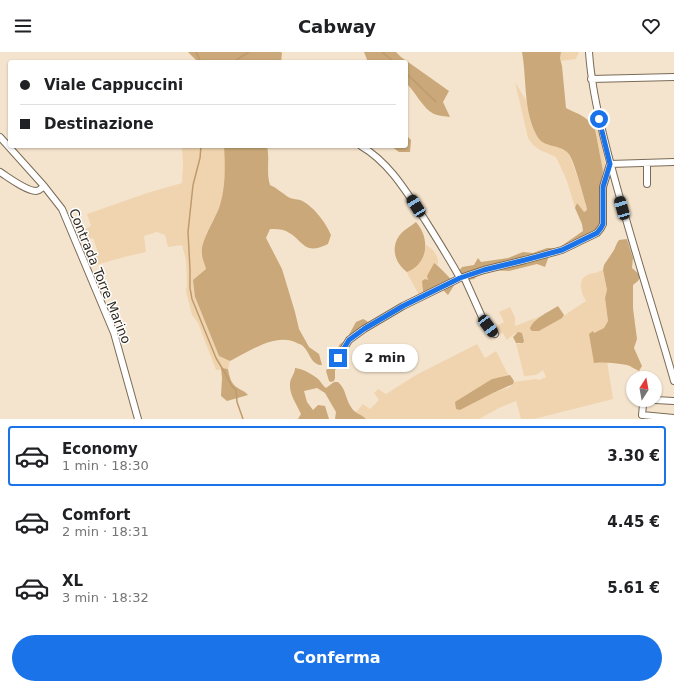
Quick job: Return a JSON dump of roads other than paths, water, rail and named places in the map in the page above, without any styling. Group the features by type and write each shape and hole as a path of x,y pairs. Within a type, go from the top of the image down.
{"street":[{"path":"589,52 597,110 610,164 633,247 674,380"},
{"path":"592,79 674,76"},
{"name":"Contrada Torre Marino","path":"0,137 8,146"},
{"name":"Contrada Torre Marino","path":"10,148 44,186 62,209 114,333 138,419"},
{"path":"364,148 374,154 407,193 462,277 482,317 495,334"},
{"path":"610,164 674,162"},
{"path":"647,163 647,184"},
{"path":"338,358 349,340 364,329 403,306 462,277 562,250 597,233 603,224 603,187 610,164"},
{"path":"0,172 28,189 35,191 40,190 44,186"},
{"path":"662,400 674,401"},
{"path":"643,407 642,416 674,418"}],"waterway":[{"path":"196,52 200,60"},
{"path":"236,60 249,52"},
{"path":"382,52 392,60"},
{"path":"408,75 436,102"},
{"path":"201,148 200,158 193,185 188,232 190,288 192,299 216,358 231,385 236,390 237,402 243,419"}]}
